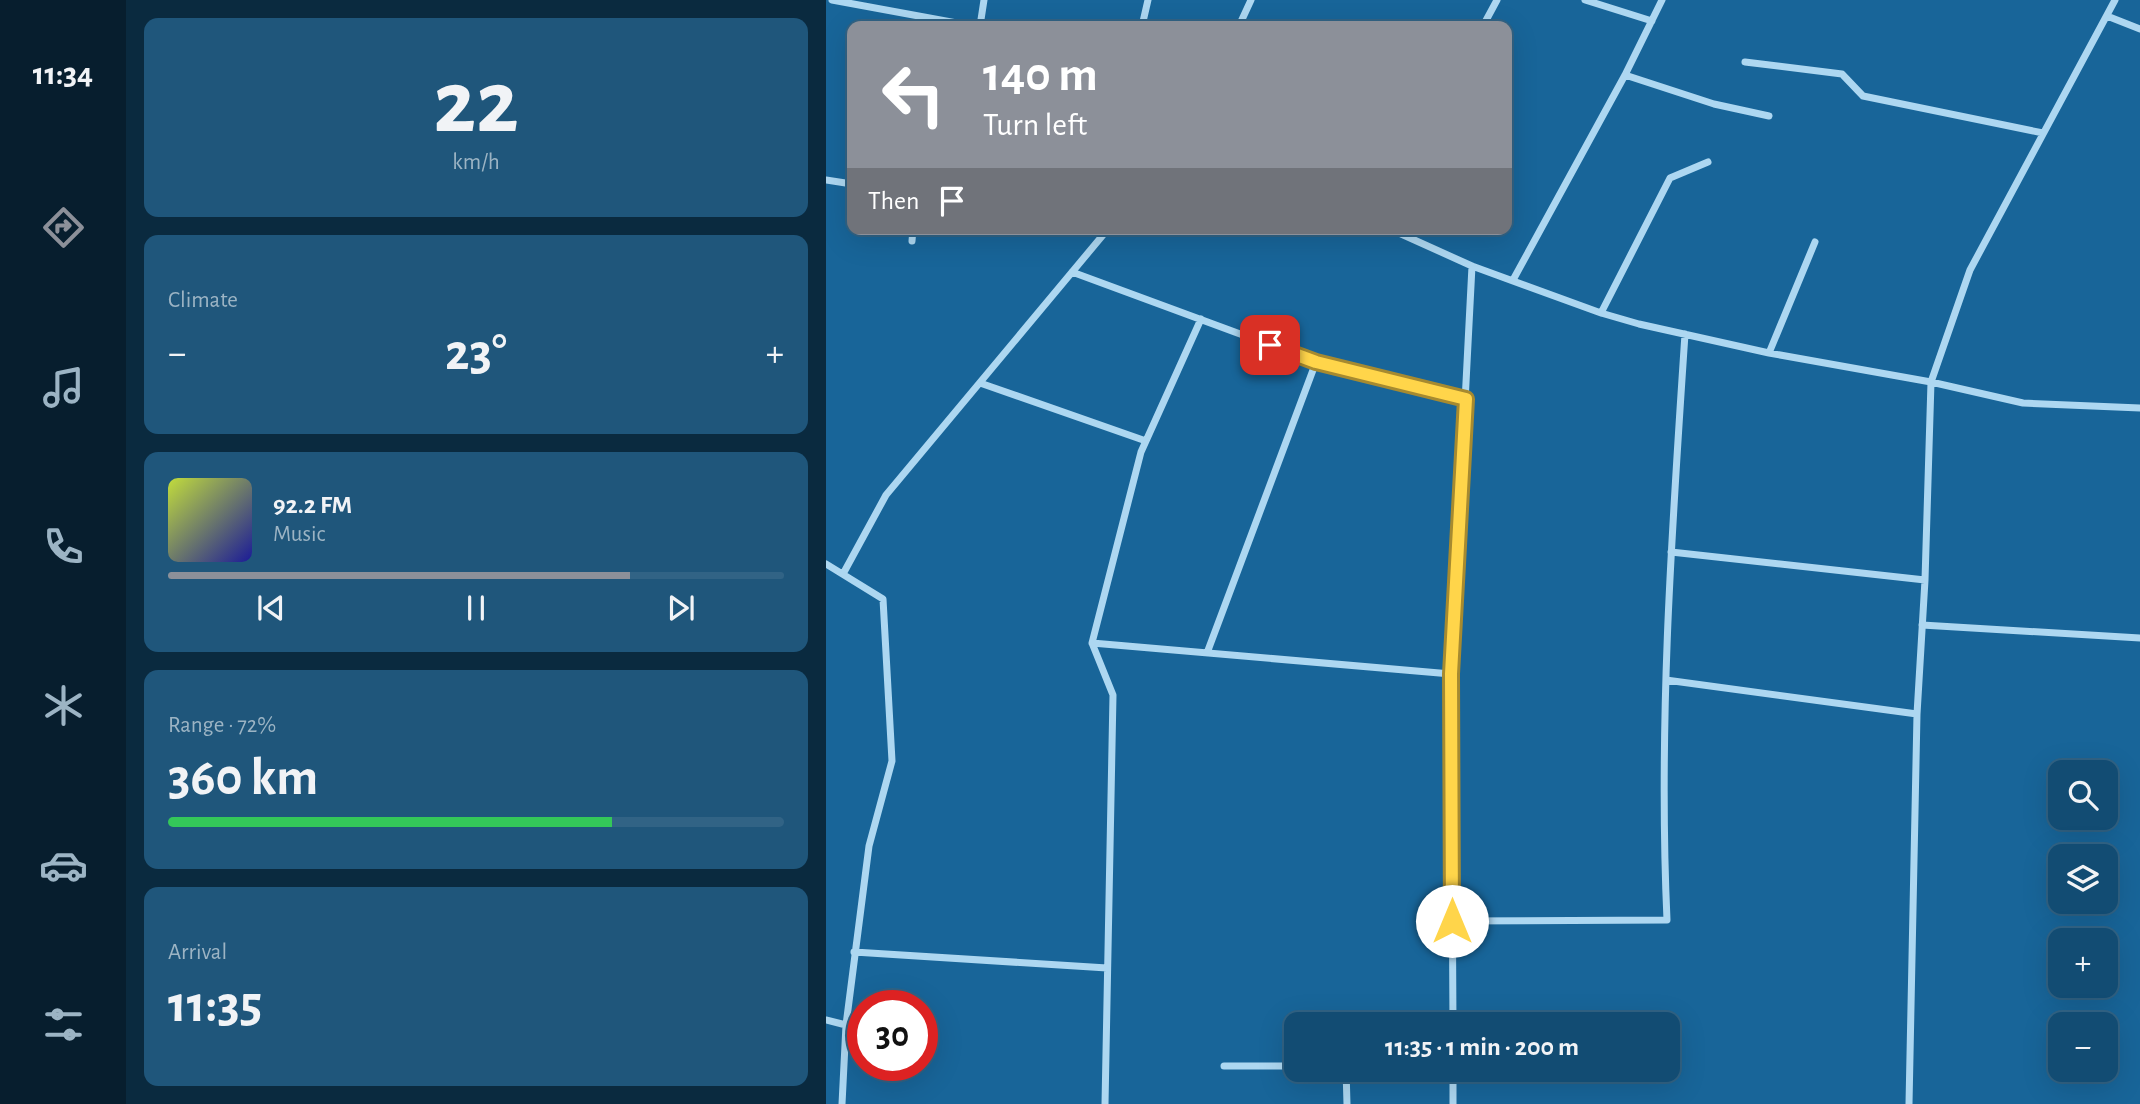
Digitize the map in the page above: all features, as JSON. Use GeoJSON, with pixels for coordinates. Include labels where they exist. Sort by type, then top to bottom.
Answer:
{"type":"FeatureCollection","features":[{"type":"Feature","properties":{"kind":"street"},"geometry":{"type":"LineString","coordinates":[[832,0],[946,21]]}},
{"type":"Feature","properties":{"kind":"street"},"geometry":{"type":"LineString","coordinates":[[981,21],[984,0]]}},
{"type":"Feature","properties":{"kind":"street"},"geometry":{"type":"LineString","coordinates":[[1143,21],[1148,0]]}},
{"type":"Feature","properties":{"kind":"street"},"geometry":{"type":"LineString","coordinates":[[1241,21],[1251,0]]}},
{"type":"Feature","properties":{"kind":"street"},"geometry":{"type":"LineString","coordinates":[[1486,21],[1497,0]]}},
{"type":"Feature","properties":{"kind":"street"},"geometry":{"type":"LineString","coordinates":[[1585,0],[1652,21]]}},
{"type":"Feature","properties":{"kind":"street"},"geometry":{"type":"LineString","coordinates":[[1513,280],[1625,75],[1662,0]]}},
{"type":"Feature","properties":{"kind":"street"},"geometry":{"type":"LineString","coordinates":[[1909,1104],[1917,714],[1925,580],[1931,382],[1970,270],[2108,16],[2113,0]]}},
{"type":"Feature","properties":{"kind":"street"},"geometry":{"type":"LineString","coordinates":[[2108,16],[2140,29]]}},
{"type":"Feature","properties":{"kind":"street"},"geometry":{"type":"LineString","coordinates":[[1745,62],[1842,74],[1863,96],[2043,133]]}},
{"type":"Feature","properties":{"kind":"street"},"geometry":{"type":"LineString","coordinates":[[1625,75],[1714,104],[1769,116]]}},
{"type":"Feature","properties":{"kind":"street"},"geometry":{"type":"LineString","coordinates":[[1601,313],[1670,178],[1708,162]]}},
{"type":"Feature","properties":{"kind":"street"},"geometry":{"type":"LineString","coordinates":[[826,180],[847,183]]}},
{"type":"Feature","properties":{"kind":"street"},"geometry":{"type":"LineString","coordinates":[[912,235],[912,241]]}},
{"type":"Feature","properties":{"kind":"street"},"geometry":{"type":"LineString","coordinates":[[843,574],[886,495],[1103,235]]}},
{"type":"Feature","properties":{"kind":"street"},"geometry":{"type":"LineString","coordinates":[[1404,235],[1472,265],[1601,313],[1685,334],[1769,353],[1931,382],[2023,403],[2140,408]]}},
{"type":"Feature","properties":{"kind":"street"},"geometry":{"type":"LineString","coordinates":[[1769,353],[1815,242]]}},
{"type":"Feature","properties":{"kind":"street"},"geometry":{"type":"LineString","coordinates":[[1453,1012],[1451,674],[1472,265]]}},
{"type":"Feature","properties":{"kind":"street"},"geometry":{"type":"LineString","coordinates":[[1072,272],[1316,362],[1466,399]]}},
{"type":"Feature","properties":{"kind":"street"},"geometry":{"type":"LineString","coordinates":[[1104,1104],[1113,695],[1092,643],[1146,441],[1201,319]]}},
{"type":"Feature","properties":{"kind":"street"},"geometry":{"type":"LineString","coordinates":[[1452,921],[1667,920],[1666,680],[1685,334]]}},
{"type":"Feature","properties":{"kind":"street"},"geometry":{"type":"LineString","coordinates":[[1207,653],[1316,362]]}},
{"type":"Feature","properties":{"kind":"street"},"geometry":{"type":"LineString","coordinates":[[980,383],[1146,441]]}},
{"type":"Feature","properties":{"kind":"street"},"geometry":{"type":"LineString","coordinates":[[1671,552],[1925,580]]}},
{"type":"Feature","properties":{"kind":"street"},"geometry":{"type":"LineString","coordinates":[[826,564],[883,599],[892,761],[869,846],[846,1025],[842,1104]]}},
{"type":"Feature","properties":{"kind":"street"},"geometry":{"type":"LineString","coordinates":[[1922,625],[2140,638]]}},
{"type":"Feature","properties":{"kind":"street"},"geometry":{"type":"LineString","coordinates":[[1092,643],[1451,674]]}},
{"type":"Feature","properties":{"kind":"street"},"geometry":{"type":"LineString","coordinates":[[1666,680],[1917,714]]}},
{"type":"Feature","properties":{"kind":"street"},"geometry":{"type":"LineString","coordinates":[[854,952],[1107,968]]}},
{"type":"Feature","properties":{"kind":"street"},"geometry":{"type":"LineString","coordinates":[[826,1020],[846,1025]]}},
{"type":"Feature","properties":{"kind":"street"},"geometry":{"type":"LineString","coordinates":[[1224,1066],[1284,1066]]}},
{"type":"Feature","properties":{"kind":"street"},"geometry":{"type":"LineString","coordinates":[[1346,1082],[1347,1104]]}},
{"type":"Feature","properties":{"kind":"street"},"geometry":{"type":"LineString","coordinates":[[1453,1082],[1453,1104]]}},
{"type":"Feature","properties":{"kind":"route"},"geometry":{"type":"LineString","coordinates":[[1270,345],[1316,362],[1466,399],[1451,674],[1452,921]]}}]}
